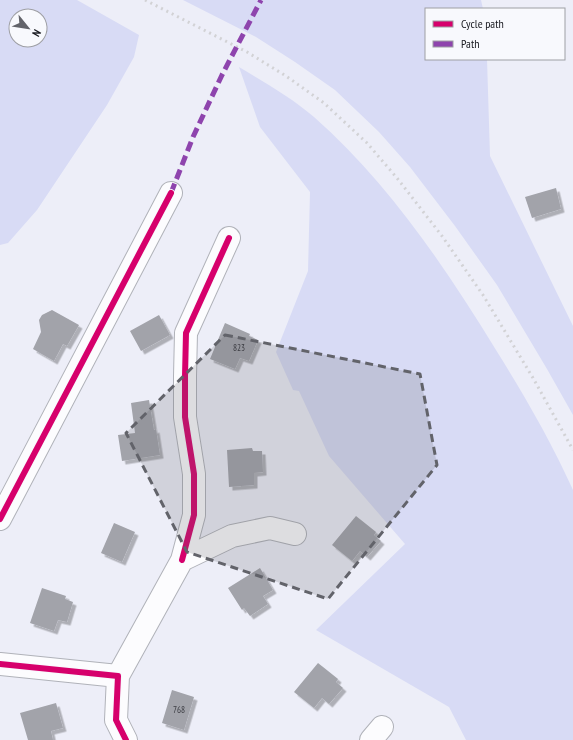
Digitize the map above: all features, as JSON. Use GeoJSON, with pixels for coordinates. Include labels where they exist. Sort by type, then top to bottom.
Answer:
{"type":"FeatureCollection","features":[{"type":"Feature","properties":{"kind":"street"},"geometry":{"type":"LineString","coordinates":[[0,519],[171,193]]}},
{"type":"Feature","properties":{"kind":"street"},"geometry":{"type":"LineString","coordinates":[[126,740],[116,720],[118,676],[182,560],[194,515],[194,474],[185,417],[186,332],[229,238]]}},
{"type":"Feature","properties":{"kind":"street"},"geometry":{"type":"LineString","coordinates":[[182,560],[232,536],[270,528],[295,534]]}},
{"type":"Feature","properties":{"kind":"street"},"geometry":{"type":"LineString","coordinates":[[0,664],[118,676]]}},
{"type":"Feature","properties":{"kind":"highlighted area"},"geometry":{"type":"Polygon","coordinates":[[[225,335],[420,374],[437,465],[328,599],[187,552],[126,433],[225,335]]]}},
{"type":"Feature","properties":{"kind":"shaded area"},"geometry":{"type":"Polygon","coordinates":[[[0,0],[77,0],[139,35],[134,57],[107,105],[37,210],[8,243],[0,245],[0,0]]]}},
{"type":"Feature","properties":{"kind":"shaded area"},"geometry":{"type":"Polygon","coordinates":[[[183,0],[481,0],[483,8],[425,8],[425,60],[487,60],[490,156],[573,326],[573,415],[497,285],[455,226],[410,167],[379,132],[335,90],[256,37],[183,0]]]}},
{"type":"Feature","properties":{"kind":"shaded area"},"geometry":{"type":"Polygon","coordinates":[[[239,67],[268,84],[314,117],[341,142],[391,197],[436,257],[477,319],[527,401],[556,454],[573,490],[573,740],[466,740],[449,707],[316,630],[405,544],[329,456],[299,391],[293,390],[276,352],[308,271],[310,192],[260,127],[239,67]]]}},
{"type":"Feature","properties":{"kind":"building"},"geometry":{"type":"Polygon","coordinates":[[[556,188],[561,209],[532,218],[525,197],[556,188]]]}},
{"type":"Feature","properties":{"kind":"building"},"geometry":{"type":"Polygon","coordinates":[[[52,310],[79,325],[67,346],[63,344],[54,361],[33,349],[41,332],[39,320],[42,315],[52,310]]]}},
{"type":"Feature","properties":{"kind":"building"},"geometry":{"type":"Polygon","coordinates":[[[159,315],[170,335],[141,351],[130,331],[159,315]]]}},
{"type":"Feature","properties":{"kind":"building"},"geometry":{"type":"Polygon","coordinates":[[[225,323],[250,334],[249,336],[258,340],[249,361],[240,358],[235,369],[210,359],[225,323]]]}},
{"type":"Feature","properties":{"kind":"building"},"geometry":{"type":"Polygon","coordinates":[[[149,400],[160,455],[122,461],[118,435],[135,433],[131,403],[149,400]]]}},
{"type":"Feature","properties":{"kind":"building"},"geometry":{"type":"Polygon","coordinates":[[[252,448],[253,451],[262,451],[263,472],[254,473],[254,485],[229,487],[227,450],[252,448]]]}},
{"type":"Feature","properties":{"kind":"building"},"geometry":{"type":"Polygon","coordinates":[[[356,516],[376,532],[374,535],[381,541],[367,557],[360,551],[352,561],[332,545],[356,516]]]}},
{"type":"Feature","properties":{"kind":"building"},"geometry":{"type":"Polygon","coordinates":[[[114,523],[135,532],[122,562],[101,553],[114,523]]]}},
{"type":"Feature","properties":{"kind":"building"},"geometry":{"type":"Polygon","coordinates":[[[260,568],[273,590],[263,596],[268,604],[250,616],[244,608],[242,610],[228,588],[260,568]]]}},
{"type":"Feature","properties":{"kind":"building"},"geometry":{"type":"Polygon","coordinates":[[[42,588],[66,596],[65,599],[73,602],[67,622],[58,620],[54,631],[30,623],[42,588]]]}},
{"type":"Feature","properties":{"kind":"building"},"geometry":{"type":"Polygon","coordinates":[[[318,663],[338,679],[336,682],[343,688],[329,704],[322,698],[314,708],[294,692],[318,663]]]}},
{"type":"Feature","properties":{"kind":"building"},"geometry":{"type":"Polygon","coordinates":[[[172,690],[194,697],[184,730],[162,723],[172,690]]]}},
{"type":"Feature","properties":{"kind":"building"},"geometry":{"type":"Polygon","coordinates":[[[56,703],[63,728],[51,731],[53,740],[28,740],[20,713],[56,703]]]}},
{"type":"Feature","properties":{"kind":"railway"},"geometry":{"type":"LineString","coordinates":[[145,0],[247,52],[286,76],[324,103],[367,143],[397,178],[442,236],[483,295],[533,378],[573,450]]}},
{"type":"Feature","properties":{"kind":"marked path"},"geometry":{"type":"LineString","coordinates":[[171,193],[193,137],[222,75],[261,0]]}},
{"type":"Feature","properties":{"kind":"cycle path"},"geometry":{"type":"LineString","coordinates":[[0,519],[171,193]]}},
{"type":"Feature","properties":{"kind":"cycle path"},"geometry":{"type":"LineString","coordinates":[[182,560],[194,515],[194,474],[185,417],[186,333],[229,238]]}},
{"type":"Feature","properties":{"kind":"cycle path"},"geometry":{"type":"LineString","coordinates":[[0,664],[118,676],[116,720],[126,740]]}}]}
